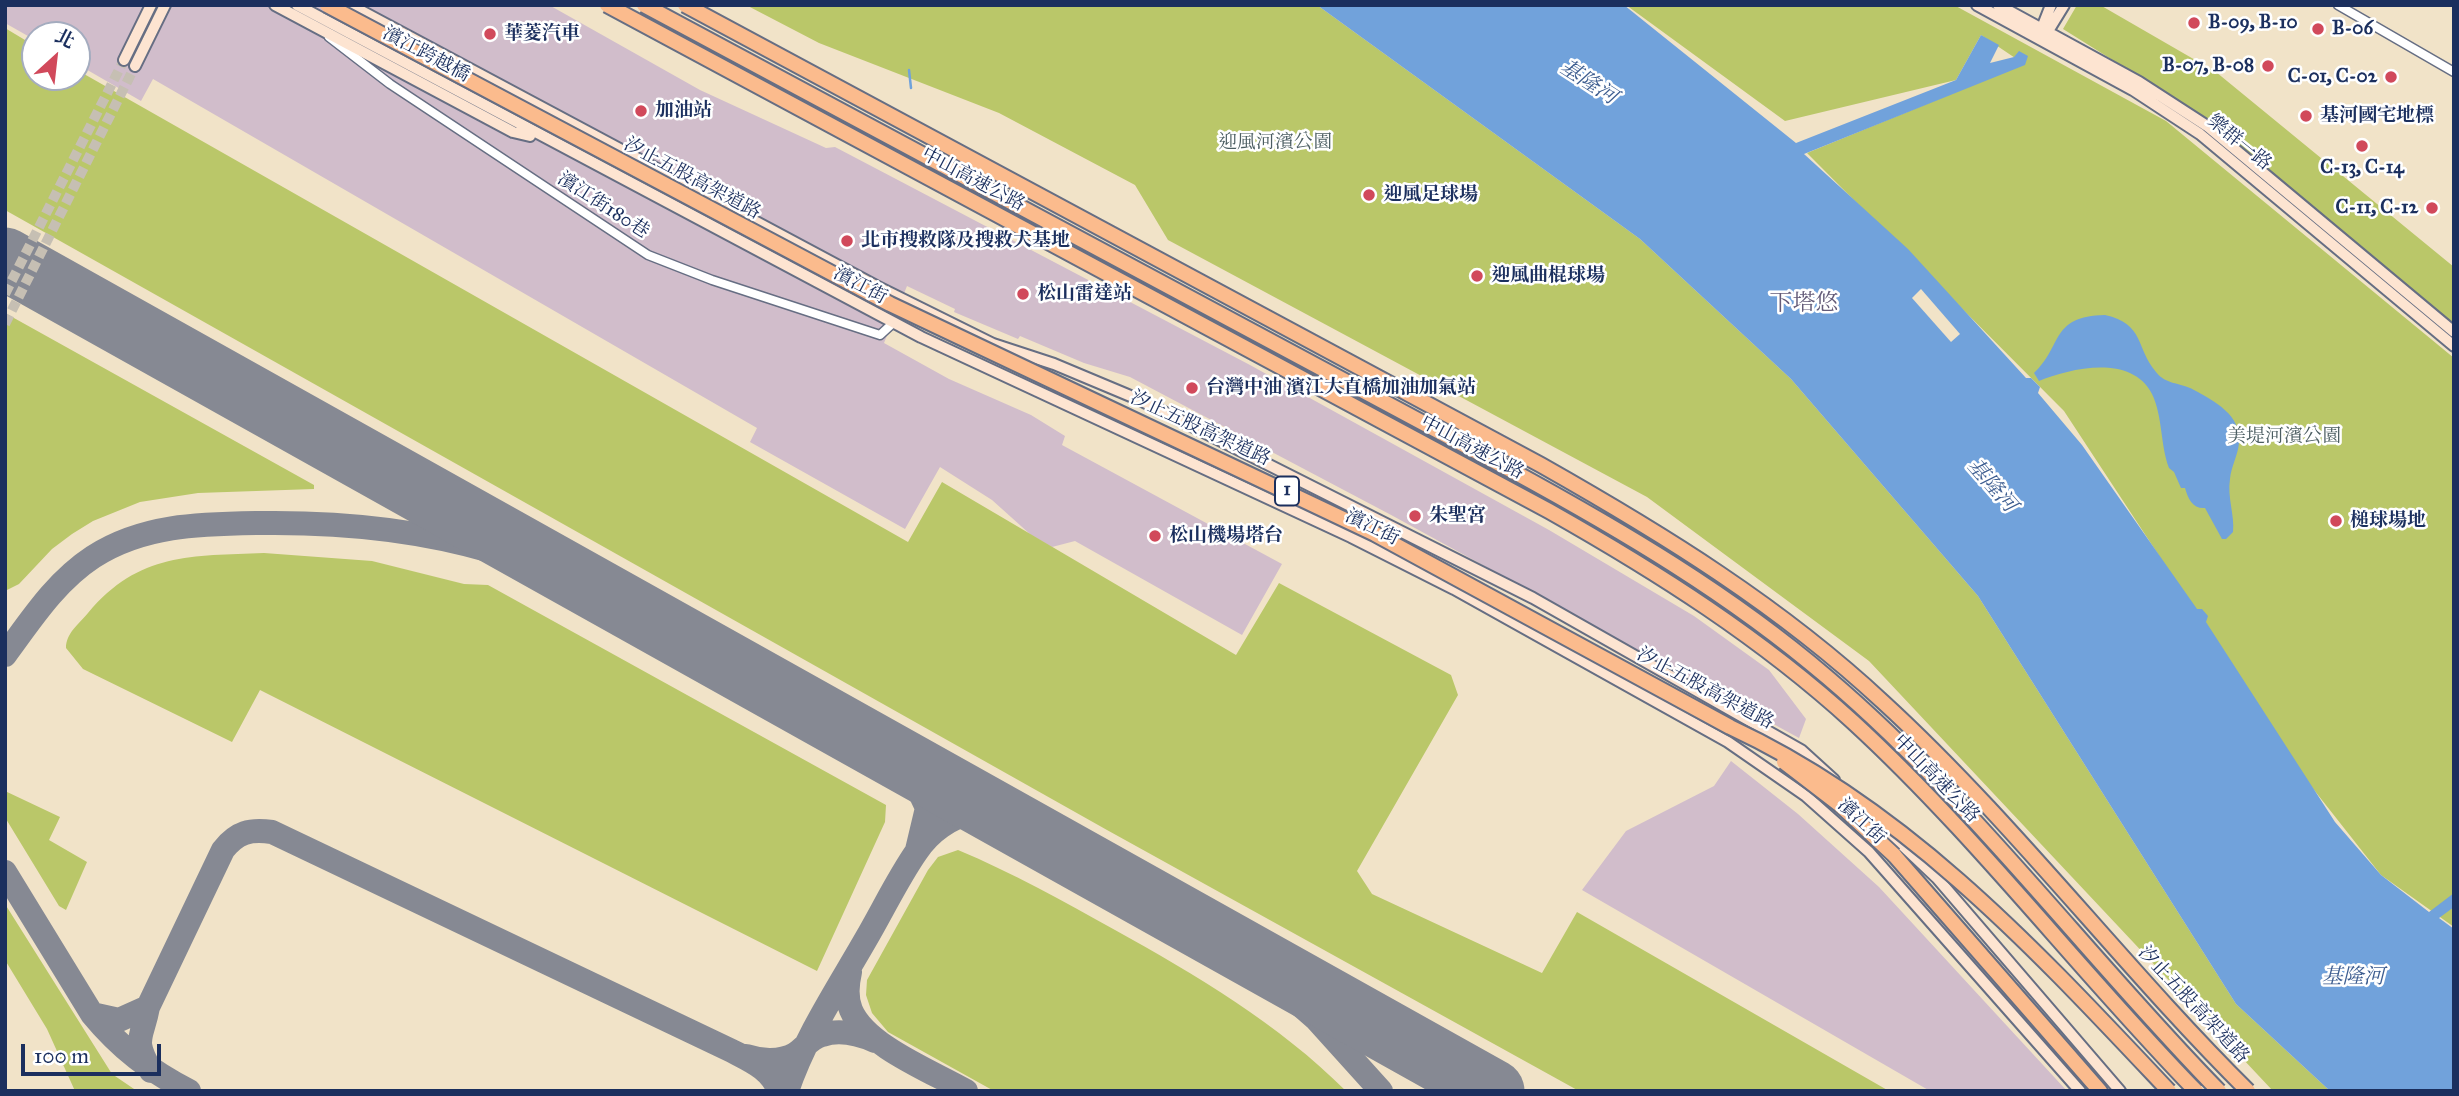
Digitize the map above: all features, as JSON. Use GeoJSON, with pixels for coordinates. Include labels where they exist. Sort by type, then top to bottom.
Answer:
{"type":"FeatureCollection","features":[{"type":"Feature","properties":{"kind":"highway","name":"汐止五股高架道路"},"geometry":{"type":"LineString","coordinates":[[327,5],[890,304],[1375,534],[1730,727],[1777,749],[1839,787],[1956,875],[2011,925],[2169,1091]]}},
{"type":"Feature","properties":{"kind":"highway","name":"中山高速公路"},"geometry":{"type":"LineString","coordinates":[[607,5],[1549,511],[1705,606],[1782,663],[1852,722],[1911,779],[2196,1091]]}},
{"type":"Feature","properties":{"kind":"highway","name":"中山高速公路"},"geometry":{"type":"LineString","coordinates":[[643,5],[1532,482],[1695,578],[1817,669],[1898,742],[1996,844],[2169,1040],[2219,1091]]}},
{"type":"Feature","properties":{"kind":"highway","name":"汐止五股高架道路"},"geometry":{"type":"LineString","coordinates":[[685,5],[1541,464],[1657,530],[1743,587],[1818,645],[1884,702],[1951,768],[2196,1039],[2248,1091]]}},
{"type":"Feature","properties":{"kind":"highway"},"geometry":{"type":"LineString","coordinates":[[1730,727],[1785,763],[1840,805],[1894,855],[2097,1088]]}},
{"type":"Feature","properties":{"kind":"main road"},"geometry":{"type":"LineString","coordinates":[[124,60],[152,5]]}},
{"type":"Feature","properties":{"kind":"main road"},"geometry":{"type":"LineString","coordinates":[[135,66],[165,5]]}},
{"type":"Feature","properties":{"kind":"main road","name":"濱江街"},"geometry":{"type":"LineString","coordinates":[[275,5],[513,132],[547,139]]}},
{"type":"Feature","properties":{"kind":"main road","name":"濱江跨越橋"},"geometry":{"type":"LineString","coordinates":[[297,5],[502,116]]}},
{"type":"Feature","properties":{"kind":"main road","name":"濱江街"},"geometry":{"type":"LineString","coordinates":[[350,5],[876,286],[993,344],[1088,377],[1140,400],[1533,598],[1801,750],[1937,878],[2120,1091]]}},
{"type":"Feature","properties":{"kind":"main road","name":"濱江街"},"geometry":{"type":"LineString","coordinates":[[363,5],[587,126],[616,146]]}},
{"type":"Feature","properties":{"kind":"main road","name":"樂群一路"},"geometry":{"type":"LineString","coordinates":[[1977,5],[2043,34],[2139,82],[2207,126],[2454,332]]}},
{"type":"Feature","properties":{"kind":"main road","name":"樂群一路"},"geometry":{"type":"LineString","coordinates":[[1998,5],[2200,134],[2454,346]]}},
{"type":"Feature","properties":{"kind":"main road"},"geometry":{"type":"LineString","coordinates":[[2043,34],[2051,5]]}},
{"type":"Feature","properties":{"kind":"main road"},"geometry":{"type":"LineString","coordinates":[[2043,34],[2064,5]]}},
{"type":"Feature","properties":{"kind":"main road","name":"濱江街"},"geometry":{"type":"LineString","coordinates":[[502,116],[893,323],[1072,410],[1351,537],[1619,679],[1776,773],[1829,814],[1869,852],[2080,1091]]}},
{"type":"Feature","properties":{"kind":"main road"},"geometry":{"type":"LineString","coordinates":[[1072,410],[1088,377]]}},
{"type":"Feature","properties":{"kind":"main road"},"geometry":{"type":"LineString","coordinates":[[1869,852],[1888,832]]}},
{"type":"Feature","properties":{"kind":"street"},"geometry":{"type":"LineString","coordinates":[[2338,5],[2454,72]]}},
{"type":"Feature","properties":{"kind":"street","name":"濱江街180巷"},"geometry":{"type":"LineString","coordinates":[[325,33],[390,84],[648,255],[712,280],[880,335],[893,323]]}},
{"type":"Feature","properties":{"kind":"shaded area"},"geometry":{"type":"Polygon","coordinates":[[[5,5],[549,5],[700,90],[826,148],[835,147],[896,179],[1250,365],[1549,530],[1694,616],[1769,670],[1806,719],[1799,738],[1393,516],[1130,377],[1084,363],[1020,336],[1018,339],[954,312],[955,309],[907,286],[884,343],[949,379],[1031,415],[1065,436],[1062,445],[1282,564],[1242,635],[1075,541],[1052,547],[1031,535],[992,500],[940,467],[905,529],[750,442],[757,428],[153,79],[141,101],[91,72],[91,21],[21,21],[21,32],[5,23],[5,5]]]}},
{"type":"Feature","properties":{"kind":"shaded area"},"geometry":{"type":"Polygon","coordinates":[[[1731,761],[1798,814],[1879,887],[2067,1091],[1930,1091],[1582,890],[1626,831],[1714,786],[1731,761]]]}},
{"type":"Feature","properties":{"kind":"green space","name":"迎風河濱公園"},"geometry":{"type":"Polygon","coordinates":[[[746,5],[1317,5],[1640,239],[1791,379],[1978,596],[2236,1004],[2330,1091],[2273,1091],[1869,661],[1647,497],[1168,240],[1135,185],[999,113],[819,43],[746,5]]]}},
{"type":"Feature","properties":{"kind":"green space","name":"美堤河濱公園"},"geometry":{"type":"Polygon","coordinates":[[[1626,5],[1954,5],[2166,121],[2454,358],[2454,927],[2381,875],[2307,781],[2064,411],[1807,153],[2024,64],[1981,35],[1956,80],[1785,121],[1626,5]]]}},
{"type":"Feature","properties":{"kind":"green space"},"geometry":{"type":"Polygon","coordinates":[[[2077,5],[2100,5],[2216,72],[2454,267],[2454,325],[2199,114],[2063,29],[2077,5]]]}},
{"type":"Feature","properties":{"kind":"green space"},"geometry":{"type":"Polygon","coordinates":[[[5,28],[21,38],[21,91],[91,91],[91,78],[908,542],[942,482],[1236,655],[1279,583],[1451,675],[1458,695],[1357,871],[1372,894],[1542,973],[1577,912],[1889,1091],[1579,1091],[1107,830],[5,210],[5,28]]]}},
{"type":"Feature","properties":{"kind":"green space"},"geometry":{"type":"Polygon","coordinates":[[[5,313],[314,485],[314,489],[198,493],[140,502],[93,521],[72,534],[52,549],[19,584],[5,591],[5,313]]]}},
{"type":"Feature","properties":{"kind":"green space"},"geometry":{"type":"Polygon","coordinates":[[[264,553],[372,561],[464,584],[488,585],[886,805],[885,822],[817,971],[260,690],[232,742],[83,669],[66,648],[74,629],[107,593],[127,578],[147,568],[190,557],[264,553]]]}},
{"type":"Feature","properties":{"kind":"green space"},"geometry":{"type":"Polygon","coordinates":[[[5,791],[60,817],[49,840],[87,862],[66,910],[59,906],[6,819],[5,791]]]}},
{"type":"Feature","properties":{"kind":"green space"},"geometry":{"type":"Polygon","coordinates":[[[958,850],[1057,898],[1206,983],[1265,1022],[1346,1091],[994,1091],[888,1032],[872,1013],[866,995],[867,980],[928,870],[938,857],[958,850]]]}},
{"type":"Feature","properties":{"kind":"green space"},"geometry":{"type":"Polygon","coordinates":[[[5,904],[112,1074],[137,1091],[75,1091],[47,1029],[5,960],[5,904]]]}},
{"type":"Feature","properties":{"kind":"water","name":"基隆河"},"geometry":{"type":"Polygon","coordinates":[[[1317,5],[1624,5],[1796,143],[1956,80],[1981,35],[1999,45],[1990,63],[2014,57],[2019,51],[2028,56],[2025,65],[1804,154],[1908,249],[2026,378],[2031,378],[2040,387],[2038,393],[2082,445],[2197,609],[2202,609],[2208,616],[2206,622],[2335,822],[2381,875],[2429,912],[2454,893],[2454,907],[2439,918],[2454,929],[2454,1091],[2330,1091],[2236,1004],[1978,596],[1791,379],[1640,239],[1317,5]]]}},
{"type":"Feature","properties":{"kind":"water"},"geometry":{"type":"Polygon","coordinates":[[[2105,315],[2118,319],[2133,330],[2149,363],[2160,376],[2189,387],[2210,399],[2225,410],[2236,424],[2239,443],[2229,486],[2233,532],[2226,539],[2222,539],[2205,508],[2197,507],[2192,502],[2169,468],[2156,403],[2142,381],[2130,373],[2115,369],[2082,369],[2039,381],[2034,373],[2066,327],[2087,317],[2105,315]]]}},
{"type":"Feature","properties":{"kind":"pier"},"geometry":{"type":"Polygon","coordinates":[[[1921,289],[1960,334],[1951,342],[1912,298],[1921,289]]]}},
{"type":"Feature","properties":{"kind":"waterway"},"geometry":{"type":"LineString","coordinates":[[909,70],[911,88]]}},
{"type":"Feature","properties":{"kind":"taxiway"},"geometry":{"type":"LineString","coordinates":[[5,655],[44,602],[79,567],[112,546],[153,532],[195,525],[290,523],[377,528],[463,543],[522,561],[611,600],[911,774],[927,808],[917,850]]}},
{"type":"Feature","properties":{"kind":"taxiway"},"geometry":{"type":"LineString","coordinates":[[787,1091],[794,1071],[833,994],[910,861],[922,844],[941,826],[973,813],[1195,924],[1277,985],[1316,1019],[1381,1091]]}},
{"type":"Feature","properties":{"kind":"taxiway"},"geometry":{"type":"LineString","coordinates":[[151,1071],[140,1045],[148,1007],[223,850],[233,839],[244,833],[264,831],[272,832],[732,1051],[766,1071],[779,1091]]}},
{"type":"Feature","properties":{"kind":"taxiway"},"geometry":{"type":"LineString","coordinates":[[5,872],[92,1014],[113,1038],[136,1058],[189,1091]]}},
{"type":"Feature","properties":{"kind":"taxiway"},"geometry":{"type":"LineString","coordinates":[[850,972],[849,1005],[859,1023],[902,1057],[966,1091]]}},
{"type":"Feature","properties":{"kind":"taxiway"},"geometry":{"type":"LineString","coordinates":[[92,1014],[119,1020],[148,1007]]}},
{"type":"Feature","properties":{"kind":"taxiway"},"geometry":{"type":"LineString","coordinates":[[746,1056],[764,1060],[783,1058],[795,1054],[818,1036],[836,1032],[856,1034],[875,1041]]}},
{"type":"Feature","properties":{"kind":"runway"},"geometry":{"type":"LineString","coordinates":[[5,259],[1493,1091]]}},
{"type":"Feature","properties":{"kind":"tunnel"},"geometry":{"type":"LineString","coordinates":[[5,294],[124,60]]}},
{"type":"Feature","properties":{"kind":"tunnel"},"geometry":{"type":"LineString","coordinates":[[5,324],[135,66]]}},
{"type":"Feature","properties":{"kind":"tunnel"},"geometry":{"type":"LineString","coordinates":[[490,94],[540,132]]}},
{"type":"Feature","properties":{"kind":"place","name":"B-09, B-10"},"geometry":{"type":"Point","coordinates":[2194,23]}},
{"type":"Feature","properties":{"kind":"place","name":"B-06"},"geometry":{"type":"Point","coordinates":[2318,29]}},
{"type":"Feature","properties":{"kind":"place","name":"華菱汽車"},"geometry":{"type":"Point","coordinates":[490,34]}},
{"type":"Feature","properties":{"kind":"place","name":"B-07, B-08"},"geometry":{"type":"Point","coordinates":[2268,66]}},
{"type":"Feature","properties":{"kind":"place","name":"C-01, C-02"},"geometry":{"type":"Point","coordinates":[2391,77]}},
{"type":"Feature","properties":{"kind":"place","name":"加油站"},"geometry":{"type":"Point","coordinates":[641,111]}},
{"type":"Feature","properties":{"kind":"place","name":"基河國宅地標"},"geometry":{"type":"Point","coordinates":[2306,116]}},
{"type":"Feature","properties":{"kind":"place","name":"C-13, C-14"},"geometry":{"type":"Point","coordinates":[2362,146]}},
{"type":"Feature","properties":{"kind":"place","name":"迎風足球場"},"geometry":{"type":"Point","coordinates":[1369,195]}},
{"type":"Feature","properties":{"kind":"place","name":"C-11, C-12"},"geometry":{"type":"Point","coordinates":[2432,208]}},
{"type":"Feature","properties":{"kind":"place","name":"北市搜救隊及搜救犬基地"},"geometry":{"type":"Point","coordinates":[847,241]}},
{"type":"Feature","properties":{"kind":"place","name":"迎風曲棍球場"},"geometry":{"type":"Point","coordinates":[1477,276]}},
{"type":"Feature","properties":{"kind":"place","name":"松山雷達站"},"geometry":{"type":"Point","coordinates":[1023,294]}},
{"type":"Feature","properties":{"kind":"place","name":"台灣中油 濱江大直橋加油加氣站"},"geometry":{"type":"Point","coordinates":[1192,388]}},
{"type":"Feature","properties":{"kind":"place","name":"朱聖宮"},"geometry":{"type":"Point","coordinates":[1415,516]}},
{"type":"Feature","properties":{"kind":"place","name":"槌球場地"},"geometry":{"type":"Point","coordinates":[2336,521]}},
{"type":"Feature","properties":{"kind":"place","name":"松山機場塔台"},"geometry":{"type":"Point","coordinates":[1155,536]}},
{"type":"Feature","properties":{"kind":"district","name":"下塔悠"},"geometry":{"type":"Point","coordinates":[1804,304]}}]}
